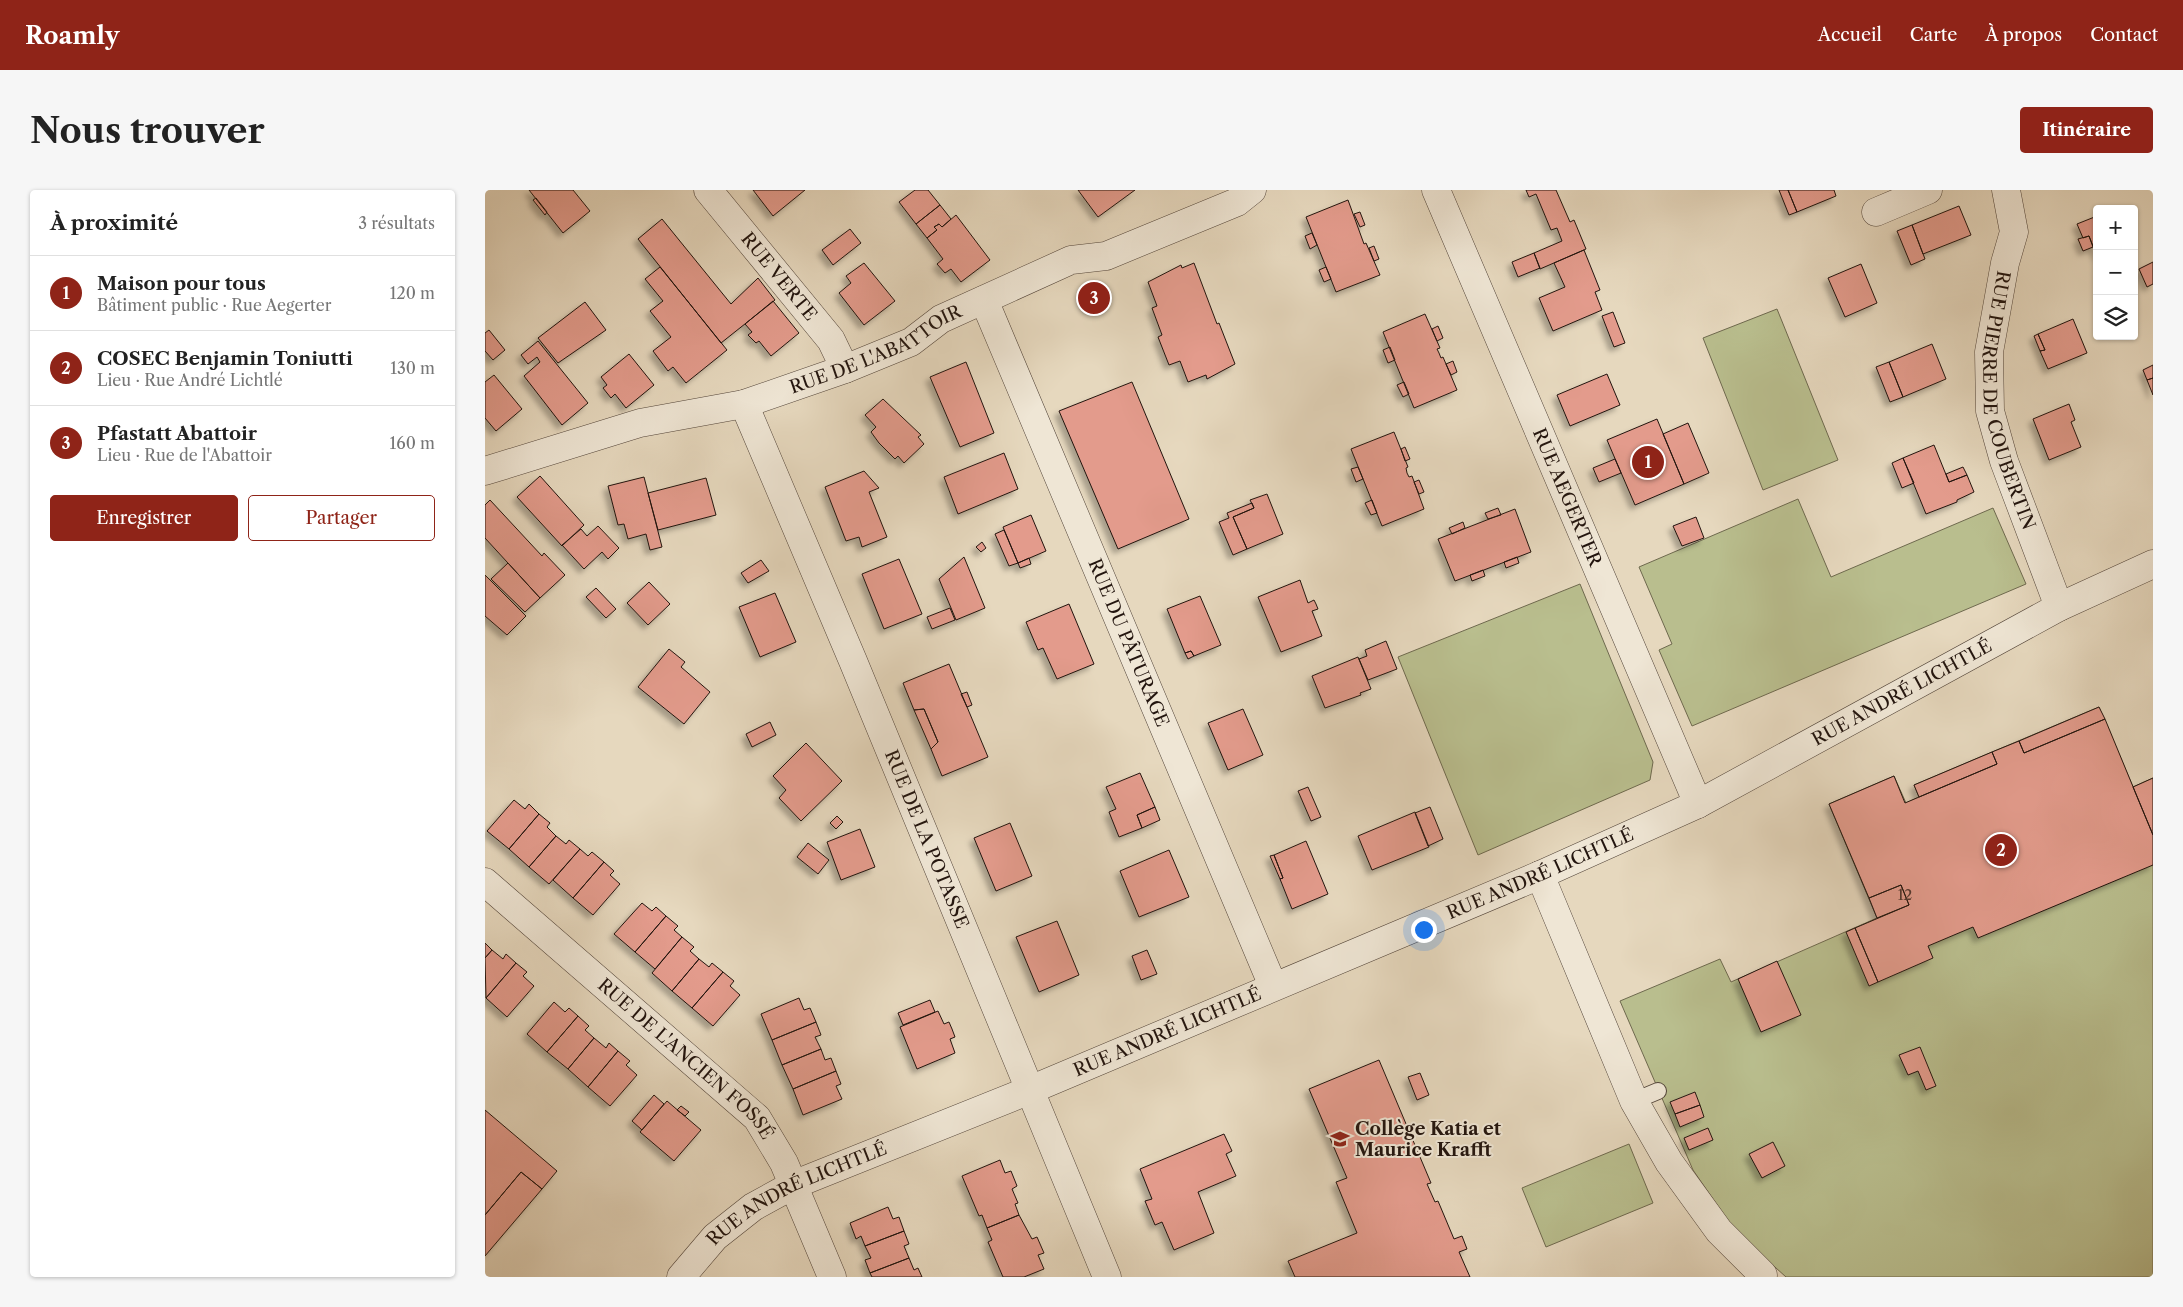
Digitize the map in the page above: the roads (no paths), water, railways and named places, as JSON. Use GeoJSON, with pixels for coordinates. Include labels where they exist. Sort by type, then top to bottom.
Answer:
{"type":"FeatureCollection","features":[{"type":"Feature","properties":{"kind":"street","name":"RUE VERTE"},"geometry":{"type":"LineString","coordinates":[[708,190],[831,340],[845,369]]}},
{"type":"Feature","properties":{"kind":"street","name":"RUE DE L'ABATTOIR"},"geometry":{"type":"LineString","coordinates":[[485,471],[640,423],[744,404],[845,369],[911,342],[941,319],[1071,260],[1106,256],[1237,202],[1252,190]]}},
{"type":"Feature","properties":{"kind":"street","name":"RUE AEGERTER"},"geometry":{"type":"LineString","coordinates":[[1436,190],[1698,804]]}},
{"type":"Feature","properties":{"kind":"street"},"geometry":{"type":"LineString","coordinates":[[1876,212],[1928,190]]}},
{"type":"Feature","properties":{"kind":"street","name":"RUE PIERRE DE COUBERTIN"},"geometry":{"type":"LineString","coordinates":[[2006,190],[2014,232],[2005,263],[1989,352],[1990,411],[2004,461],[2059,607]]}},
{"type":"Feature","properties":{"kind":"street","name":"RUE DU PÂTURAGE"},"geometry":{"type":"LineString","coordinates":[[984,300],[1273,986]]}},
{"type":"Feature","properties":{"kind":"street","name":"RUE DE LA POTASSE"},"geometry":{"type":"LineString","coordinates":[[744,404],[857,670],[1107,1277]]}},
{"type":"Feature","properties":{"kind":"street","name":"RUE ANDRÉ LICHTLÉ"},"geometry":{"type":"LineString","coordinates":[[681,1277],[715,1237],[753,1207],[793,1185],[1030,1090],[1540,874],[1698,804],[2059,607],[2153,564]]}},
{"type":"Feature","properties":{"kind":"street"},"geometry":{"type":"LineString","coordinates":[[1540,874],[1646,1096],[1669,1162],[1719,1231],[1763,1276]]}},
{"type":"Feature","properties":{"kind":"street","name":"RUE DE L'ANCIEN FOSSÉ"},"geometry":{"type":"LineString","coordinates":[[485,882],[757,1118],[784,1163],[832,1277]]}},
{"type":"Feature","properties":{"kind":"place","name":"Pfastatt Abattoir"},"geometry":{"type":"Point","coordinates":[1094,298]}},
{"type":"Feature","properties":{"kind":"place","name":"Maison pour tous"},"geometry":{"type":"Point","coordinates":[1648,462]}},
{"type":"Feature","properties":{"kind":"place","name":"COSEC Benjamin Toniutti"},"geometry":{"type":"Point","coordinates":[2001,850]}},
{"type":"Feature","properties":{"kind":"place","name":"Collège Katia et Maurice Krafft"},"geometry":{"type":"Point","coordinates":[1340,1139]}}]}
